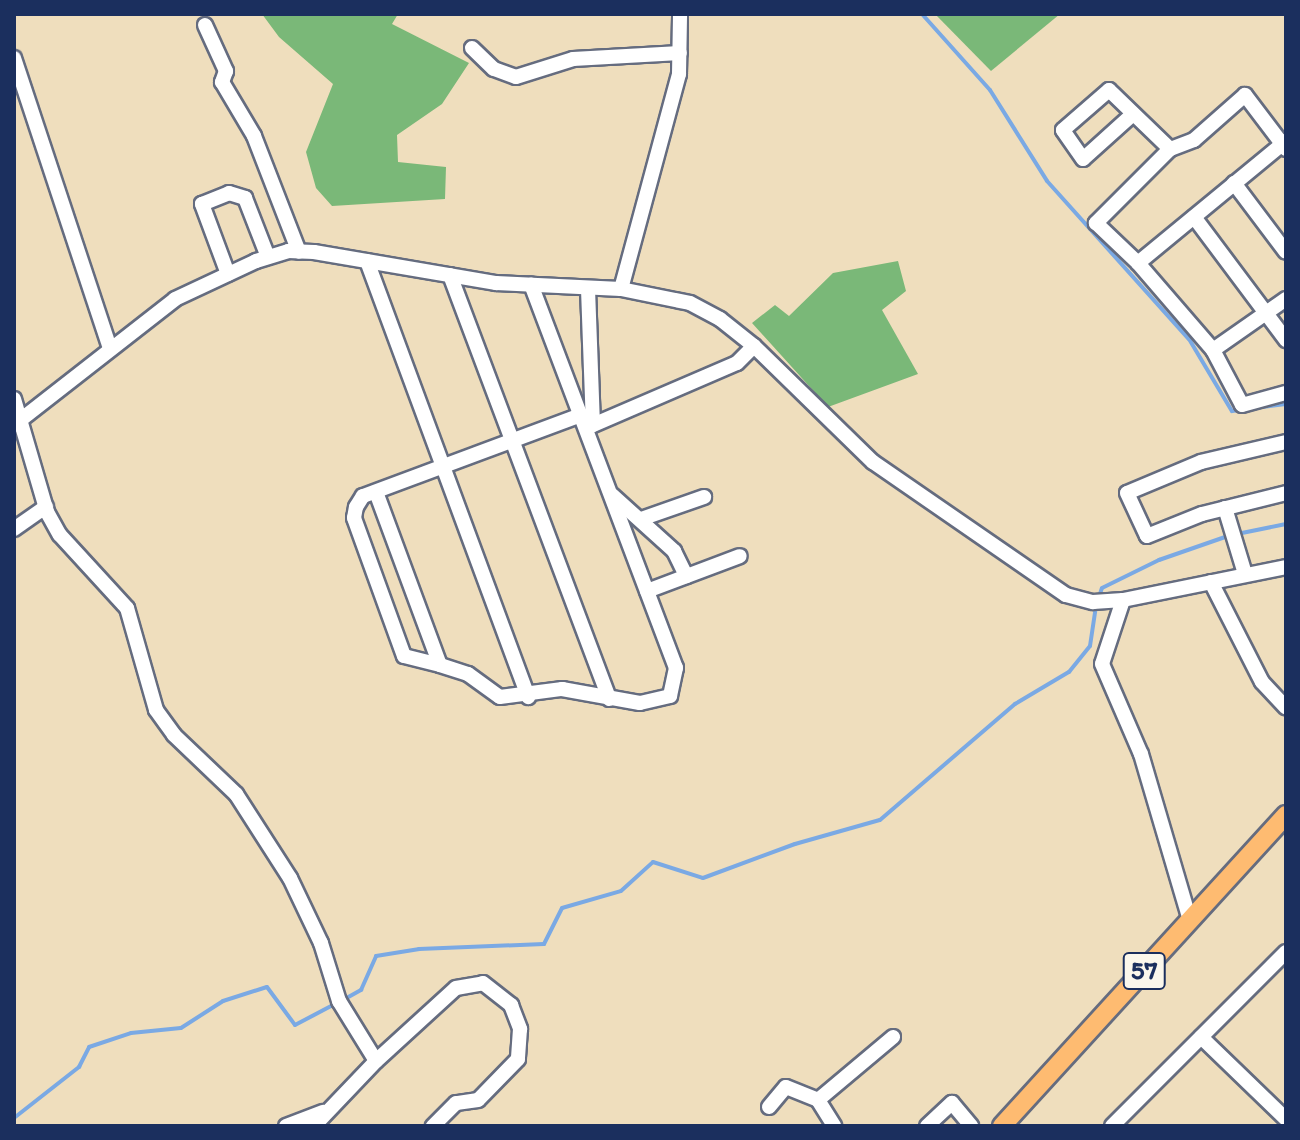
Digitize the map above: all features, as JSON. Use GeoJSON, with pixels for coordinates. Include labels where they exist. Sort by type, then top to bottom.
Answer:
{"type":"FeatureCollection","features":[{"type":"Feature","properties":{"kind":"main road","name":"57"},"geometry":{"type":"LineString","coordinates":[[1002,1126],[1286,815]]}},
{"type":"Feature","properties":{"kind":"street"},"geometry":{"type":"LineString","coordinates":[[621,289],[664,139],[680,53],[680,14]]}},
{"type":"Feature","properties":{"kind":"street"},"geometry":{"type":"LineString","coordinates":[[205,25],[226,71],[222,82],[254,136],[299,252]]}},
{"type":"Feature","properties":{"kind":"street"},"geometry":{"type":"LineString","coordinates":[[472,48],[494,69],[516,77],[573,59],[680,53]]}},
{"type":"Feature","properties":{"kind":"street"},"geometry":{"type":"LineString","coordinates":[[14,58],[20,92],[110,348]]}},
{"type":"Feature","properties":{"kind":"street"},"geometry":{"type":"LineString","coordinates":[[1133,114],[1083,159],[1063,130],[1109,90],[1170,149]]}},
{"type":"Feature","properties":{"kind":"street"},"geometry":{"type":"LineString","coordinates":[[1138,263],[1285,145],[1245,95],[1194,140],[1170,149],[1096,223],[1138,263],[1213,350],[1242,405],[1286,393]]}},
{"type":"Feature","properties":{"kind":"street"},"geometry":{"type":"LineString","coordinates":[[1234,183],[1286,252]]}},
{"type":"Feature","properties":{"kind":"street"},"geometry":{"type":"LineString","coordinates":[[228,274],[202,204],[229,193],[245,198],[268,257]]}},
{"type":"Feature","properties":{"kind":"street"},"geometry":{"type":"LineString","coordinates":[[1194,217],[1286,340]]}},
{"type":"Feature","properties":{"kind":"street"},"geometry":{"type":"LineString","coordinates":[[18,422],[148,315],[268,257],[299,252],[531,285],[621,289],[690,303],[720,319],[754,346],[873,462],[1022,568],[1066,595],[1093,602],[1123,600],[1286,567]]}},
{"type":"Feature","properties":{"kind":"street"},"geometry":{"type":"LineString","coordinates":[[367,261],[528,697]]}},
{"type":"Feature","properties":{"kind":"street"},"geometry":{"type":"LineString","coordinates":[[450,275],[609,699]]}},
{"type":"Feature","properties":{"kind":"street"},"geometry":{"type":"LineString","coordinates":[[531,285],[586,423],[676,668],[670,696],[640,703],[562,689],[528,697],[500,697],[468,674],[404,656],[354,518],[363,496],[511,440],[586,423],[737,363],[754,346]]}},
{"type":"Feature","properties":{"kind":"street"},"geometry":{"type":"LineString","coordinates":[[586,423],[588,289]]}},
{"type":"Feature","properties":{"kind":"street"},"geometry":{"type":"LineString","coordinates":[[1213,350],[1286,299]]}},
{"type":"Feature","properties":{"kind":"street"},"geometry":{"type":"LineString","coordinates":[[14,399],[18,422],[46,507],[60,535],[127,608],[156,710],[174,735],[236,794],[290,878],[321,943],[339,1001],[376,1061]]}},
{"type":"Feature","properties":{"kind":"street"},"geometry":{"type":"LineString","coordinates":[[1286,442],[1201,462],[1127,493],[1147,536],[1225,508],[1286,493]]}},
{"type":"Feature","properties":{"kind":"street"},"geometry":{"type":"LineString","coordinates":[[376,492],[440,665]]}},
{"type":"Feature","properties":{"kind":"street"},"geometry":{"type":"LineString","coordinates":[[611,494],[674,551],[686,576]]}},
{"type":"Feature","properties":{"kind":"street"},"geometry":{"type":"LineString","coordinates":[[641,519],[704,497]]}},
{"type":"Feature","properties":{"kind":"street"},"geometry":{"type":"LineString","coordinates":[[14,529],[46,507]]}},
{"type":"Feature","properties":{"kind":"street"},"geometry":{"type":"LineString","coordinates":[[1225,508],[1245,574]]}},
{"type":"Feature","properties":{"kind":"street"},"geometry":{"type":"LineString","coordinates":[[647,591],[740,556]]}},
{"type":"Feature","properties":{"kind":"street"},"geometry":{"type":"LineString","coordinates":[[1211,582],[1262,682],[1286,708]]}},
{"type":"Feature","properties":{"kind":"street"},"geometry":{"type":"LineString","coordinates":[[1123,600],[1102,664],[1141,754],[1190,921]]}},
{"type":"Feature","properties":{"kind":"street"},"geometry":{"type":"LineString","coordinates":[[1112,1126],[1286,952]]}},
{"type":"Feature","properties":{"kind":"street"},"geometry":{"type":"LineString","coordinates":[[314,1126],[376,1061],[456,988],[483,983],[511,1005],[520,1029],[518,1059],[478,1100],[456,1103],[433,1126]]}},
{"type":"Feature","properties":{"kind":"street"},"geometry":{"type":"LineString","coordinates":[[818,1100],[893,1037]]}},
{"type":"Feature","properties":{"kind":"street"},"geometry":{"type":"LineString","coordinates":[[1201,1037],[1286,1119]]}},
{"type":"Feature","properties":{"kind":"street"},"geometry":{"type":"LineString","coordinates":[[769,1107],[786,1087],[818,1100],[834,1126]]}},
{"type":"Feature","properties":{"kind":"street"},"geometry":{"type":"LineString","coordinates":[[927,1126],[952,1103],[971,1126]]}},
{"type":"Feature","properties":{"kind":"street"},"geometry":{"type":"LineString","coordinates":[[286,1126],[326,1111]]}},
{"type":"Feature","properties":{"kind":"green space"},"geometry":{"type":"Polygon","coordinates":[[[262,14],[398,14],[392,24],[469,63],[442,104],[397,135],[398,162],[446,167],[445,199],[332,206],[316,188],[306,152],[333,84],[279,37],[262,14]]]}},
{"type":"Feature","properties":{"kind":"green space"},"geometry":{"type":"Polygon","coordinates":[[[935,14],[1060,14],[991,71],[935,14]]]}},
{"type":"Feature","properties":{"kind":"green space"},"geometry":{"type":"Polygon","coordinates":[[[898,261],[906,291],[882,310],[918,374],[828,407],[752,323],[775,305],[789,316],[833,273],[898,261]]]}},
{"type":"Feature","properties":{"kind":"waterway"},"geometry":{"type":"LineString","coordinates":[[922,14],[990,90],[1047,181],[1189,339],[1232,411],[1286,404]]}},
{"type":"Feature","properties":{"kind":"waterway"},"geometry":{"type":"LineString","coordinates":[[1237,534],[1286,524]]}},
{"type":"Feature","properties":{"kind":"waterway"},"geometry":{"type":"LineString","coordinates":[[1099,597],[1102,588],[1159,560],[1228,536]]}},
{"type":"Feature","properties":{"kind":"waterway"},"geometry":{"type":"LineString","coordinates":[[343,1000],[361,990],[376,956],[419,949],[544,944],[562,908],[621,891],[653,862],[703,878],[795,844],[880,820],[1015,704],[1069,672],[1090,646],[1096,606]]}},
{"type":"Feature","properties":{"kind":"waterway"},"geometry":{"type":"LineString","coordinates":[[14,1118],[79,1067],[89,1047],[131,1033],[181,1028],[223,1001],[267,987],[295,1025],[335,1004]]}}]}
